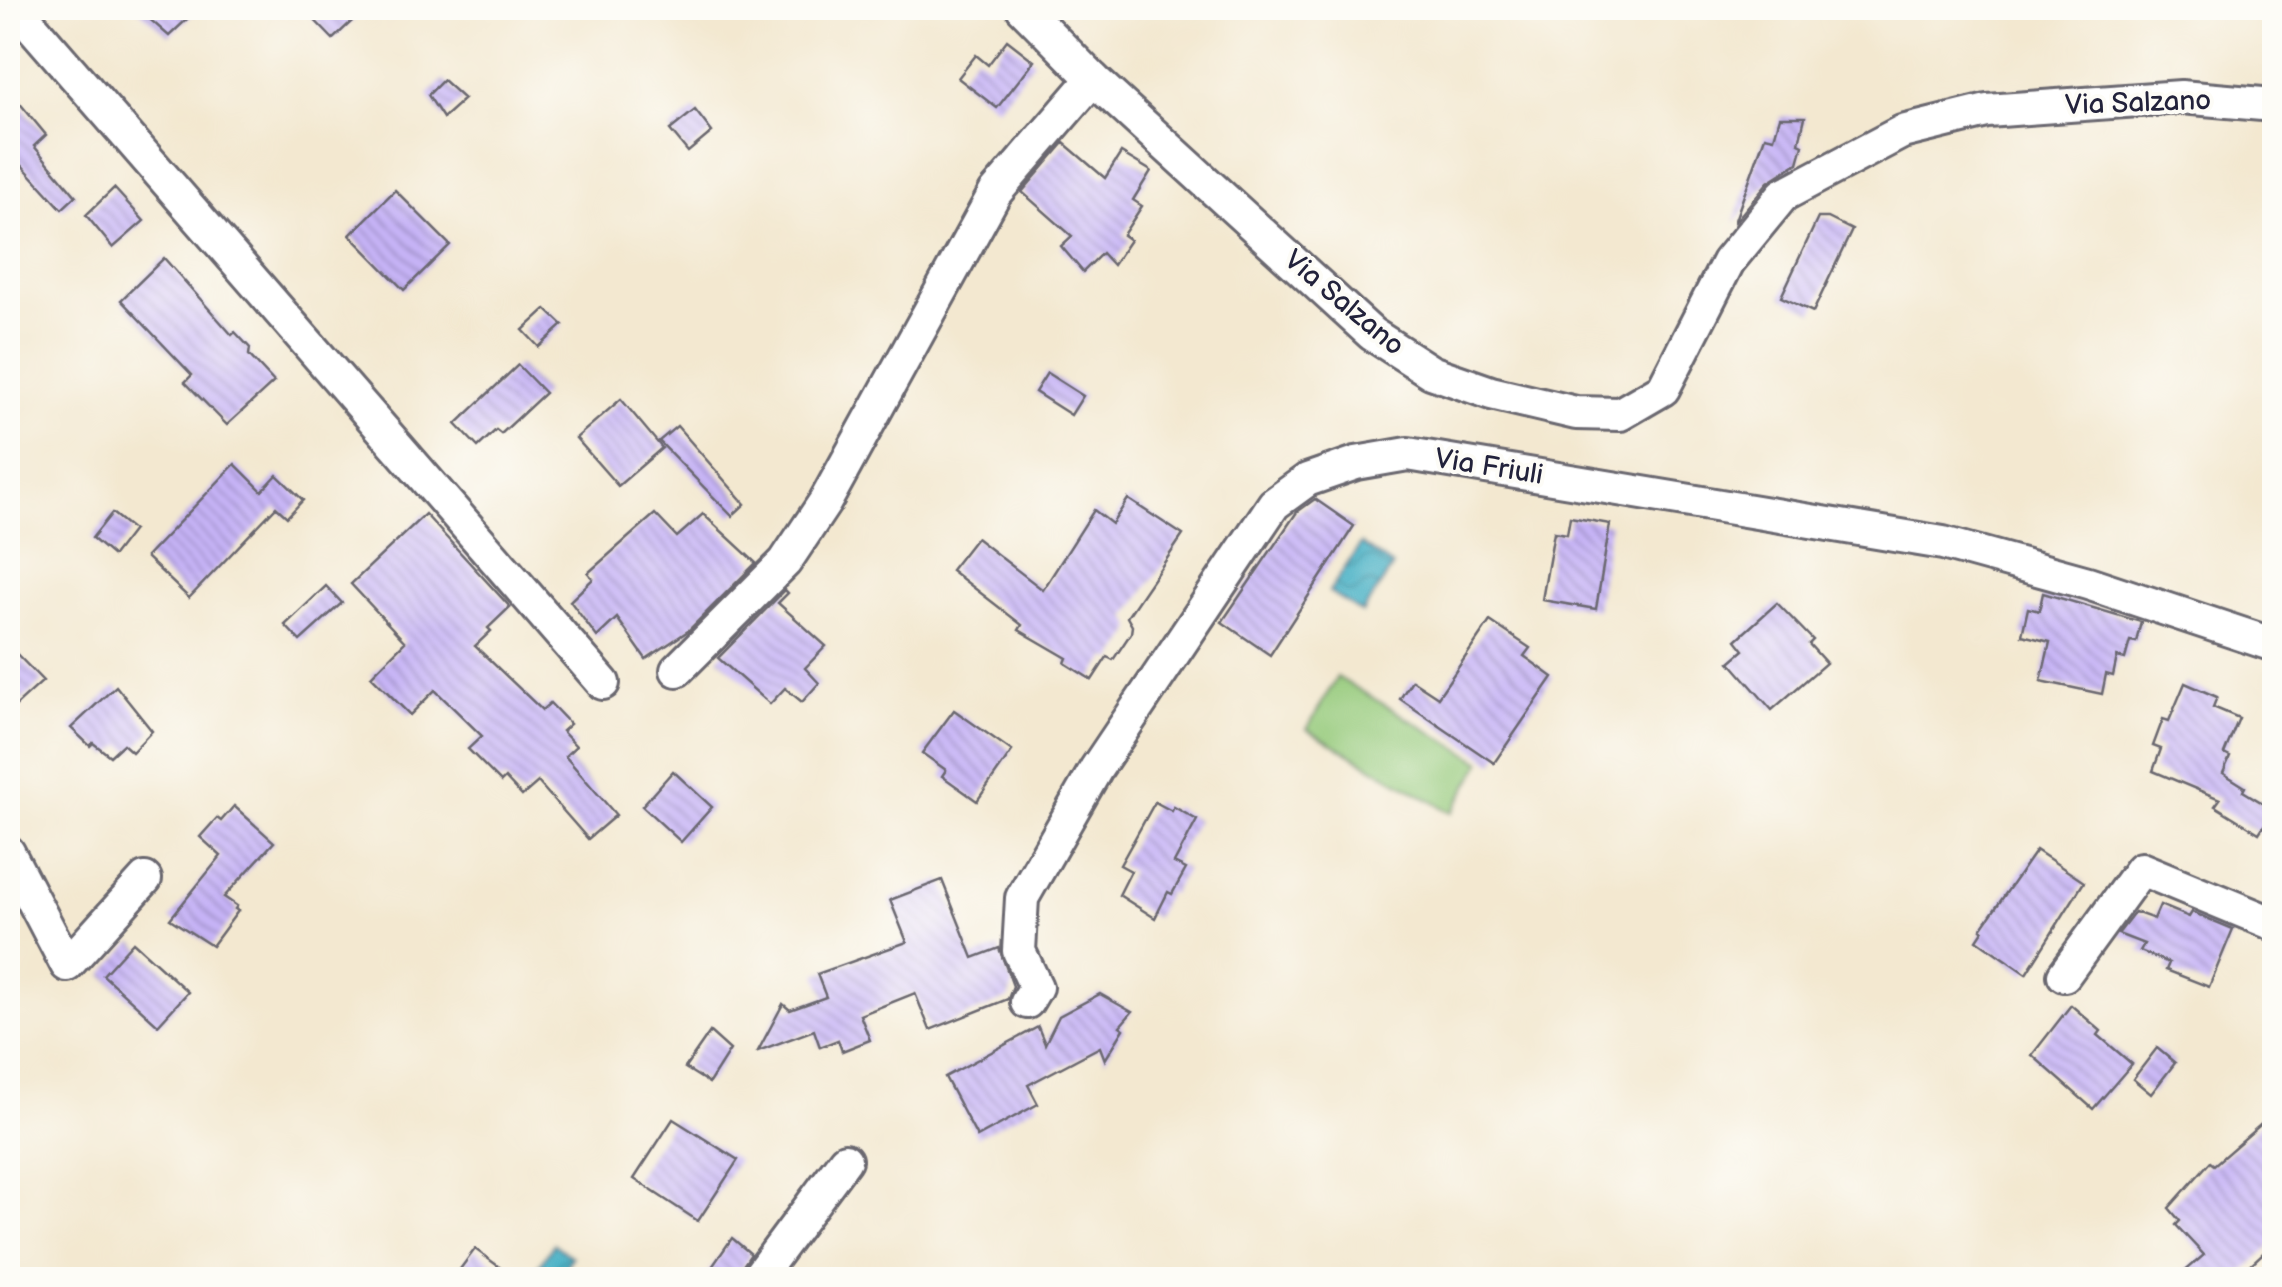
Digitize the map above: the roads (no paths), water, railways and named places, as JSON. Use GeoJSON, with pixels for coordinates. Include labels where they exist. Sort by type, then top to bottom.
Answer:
{"type":"FeatureCollection","features":[{"type":"Feature","properties":{"kind":"street"},"geometry":{"type":"LineString","coordinates":[[16,8],[603,683]]}},
{"type":"Feature","properties":{"kind":"street","name":"Via Salzano"},"geometry":{"type":"LineString","coordinates":[[1023,8],[1093,78],[1372,334],[1431,372],[1491,393],[1576,414],[1620,414],[1663,389],[1728,262],[1783,195],[1902,132],[1987,110],[2181,96],[2274,106]]}},
{"type":"Feature","properties":{"kind":"street"},"geometry":{"type":"LineString","coordinates":[[677,670],[786,562],[825,502],[995,193],[1093,78]]}},
{"type":"Feature","properties":{"kind":"street","name":"Via Friuli"},"geometry":{"type":"LineString","coordinates":[[1027,1002],[1036,987],[1019,951],[1022,898],[1096,769],[1274,504],[1306,480],[1356,463],[1408,454],[1943,543],[2088,583],[2274,645]]}},
{"type":"Feature","properties":{"kind":"street"},"geometry":{"type":"LineString","coordinates":[[8,852],[67,965],[145,879]]}},
{"type":"Feature","properties":{"kind":"street"},"geometry":{"type":"LineString","coordinates":[[2064,975],[2141,869],[2274,924]]}},
{"type":"Feature","properties":{"kind":"street"},"geometry":{"type":"LineString","coordinates":[[756,1280],[845,1160]]}},
{"type":"Feature","properties":{"kind":"water"},"geometry":{"type":"Polygon","coordinates":[[[1361,544],[1393,566],[1362,613],[1329,592],[1361,544]]]}},
{"type":"Feature","properties":{"kind":"water"},"geometry":{"type":"Polygon","coordinates":[[[554,1244],[572,1257],[557,1279],[529,1279],[554,1244]]]}}]}
